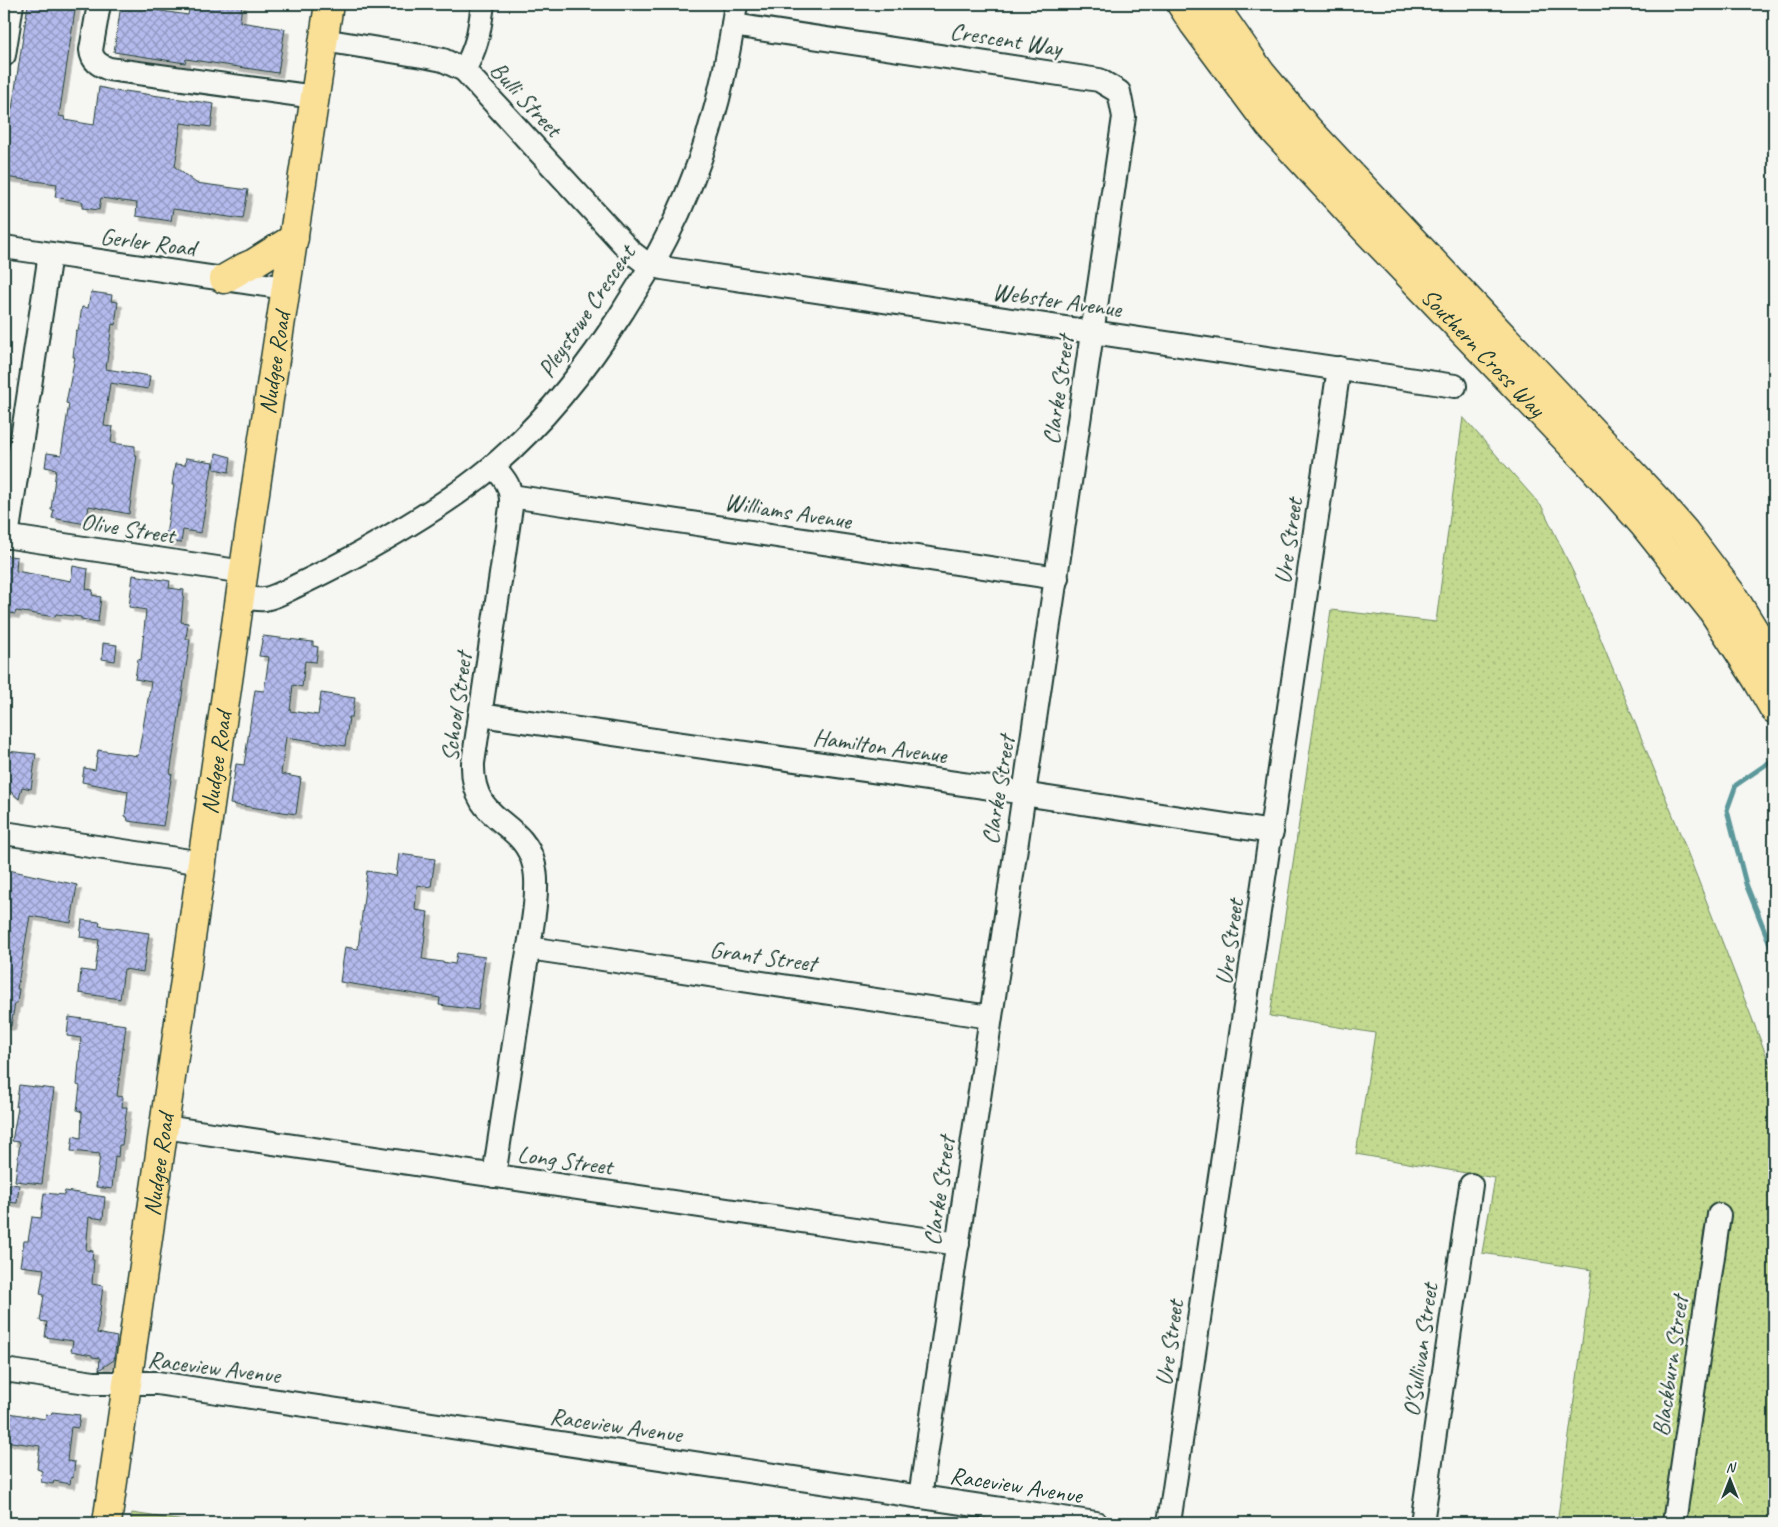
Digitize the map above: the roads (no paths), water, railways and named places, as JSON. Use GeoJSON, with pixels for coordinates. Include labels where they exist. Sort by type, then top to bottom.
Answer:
{"type":"FeatureCollection","features":[{"type":"Feature","properties":{"kind":"main road","name":"Nudgee Road"},"geometry":{"type":"LineString","coordinates":[[107,1523],[242,585],[329,4]]}},
{"type":"Feature","properties":{"kind":"main road","name":"Southern Cross Way"},"geometry":{"type":"LineString","coordinates":[[1181,4],[1269,125],[1589,463],[1644,525],[1712,610],[1774,709]]}},
{"type":"Feature","properties":{"kind":"main road","name":"Southern Cross Way"},"geometry":{"type":"LineString","coordinates":[[1213,4],[1261,73],[1328,152],[1659,502],[1685,532],[1731,593],[1774,662]]}},
{"type":"Feature","properties":{"kind":"main road"},"geometry":{"type":"LineString","coordinates":[[1235,4],[1317,118],[1328,152]]}},
{"type":"Feature","properties":{"kind":"main road"},"geometry":{"type":"LineString","coordinates":[[224,279],[294,238]]}},
{"type":"Feature","properties":{"kind":"street"},"geometry":{"type":"LineString","coordinates":[[4,54],[12,4]]}},
{"type":"Feature","properties":{"kind":"street"},"geometry":{"type":"LineString","coordinates":[[99,4],[91,50],[95,61],[101,66],[315,97]]}},
{"type":"Feature","properties":{"kind":"street"},"geometry":{"type":"LineString","coordinates":[[464,70],[478,39],[483,4]]}},
{"type":"Feature","properties":{"kind":"street","name":"Crescent Way"},"geometry":{"type":"LineString","coordinates":[[735,14],[1099,80],[1119,92]]}},
{"type":"Feature","properties":{"kind":"street","name":"Pleystowe Crescent"},"geometry":{"type":"LineString","coordinates":[[242,585],[266,599],[335,568],[390,537],[458,492],[493,466],[530,431],[565,391],[600,346],[652,265],[671,229],[702,153],[718,100],[735,14]]}},
{"type":"Feature","properties":{"kind":"street","name":"Bulli Street"},"geometry":{"type":"LineString","coordinates":[[324,40],[444,60],[464,70],[630,250],[652,265]]}},
{"type":"Feature","properties":{"kind":"street","name":"Clarke Street"},"geometry":{"type":"LineString","coordinates":[[920,1497],[1124,117],[1119,92]]}},
{"type":"Feature","properties":{"kind":"street","name":"Gerler Road"},"geometry":{"type":"LineString","coordinates":[[4,247],[286,288]]}},
{"type":"Feature","properties":{"kind":"street"},"geometry":{"type":"LineString","coordinates":[[6,536],[50,254]]}},
{"type":"Feature","properties":{"kind":"street","name":"Webster Avenue"},"geometry":{"type":"LineString","coordinates":[[652,265],[1456,386]]}},
{"type":"Feature","properties":{"kind":"street","name":"Ure Street"},"geometry":{"type":"LineString","coordinates":[[1169,1523],[1339,368]]}},
{"type":"Feature","properties":{"kind":"street"},"geometry":{"type":"LineString","coordinates":[[493,466],[505,480],[511,496]]}},
{"type":"Feature","properties":{"kind":"street","name":"Williams Avenue"},"geometry":{"type":"LineString","coordinates":[[511,496],[1057,578]]}},
{"type":"Feature","properties":{"kind":"street","name":"School Street"},"geometry":{"type":"LineString","coordinates":[[494,1176],[529,948],[537,879],[530,852],[524,842],[489,812],[477,794],[473,774],[511,496]]}},
{"type":"Feature","properties":{"kind":"street","name":"Olive Street"},"geometry":{"type":"LineString","coordinates":[[6,536],[242,585]]}},
{"type":"Feature","properties":{"kind":"street","name":"Hamilton Avenue"},"geometry":{"type":"LineString","coordinates":[[480,715],[1272,832]]}},
{"type":"Feature","properties":{"kind":"street"},"geometry":{"type":"LineString","coordinates":[[4,833],[202,864]]}},
{"type":"Feature","properties":{"kind":"street","name":"Grant Street"},"geometry":{"type":"LineString","coordinates":[[529,948],[990,1017]]}},
{"type":"Feature","properties":{"kind":"street","name":"Long Street"},"geometry":{"type":"LineString","coordinates":[[164,1128],[958,1244]]}},
{"type":"Feature","properties":{"kind":"street","name":"O'Sullivan Street"},"geometry":{"type":"LineString","coordinates":[[1422,1523],[1471,1185]]}},
{"type":"Feature","properties":{"kind":"street","name":"Blackburn Street"},"geometry":{"type":"LineString","coordinates":[[1674,1523],[1719,1216]]}},
{"type":"Feature","properties":{"kind":"street","name":"Raceview Avenue"},"geometry":{"type":"LineString","coordinates":[[4,1370],[94,1383],[148,1382],[167,1384],[1096,1523]]}},
{"type":"Feature","properties":{"kind":"waterway"},"geometry":{"type":"LineString","coordinates":[[1774,759],[1736,785],[1727,810],[1746,884],[1774,954]]}}]}
